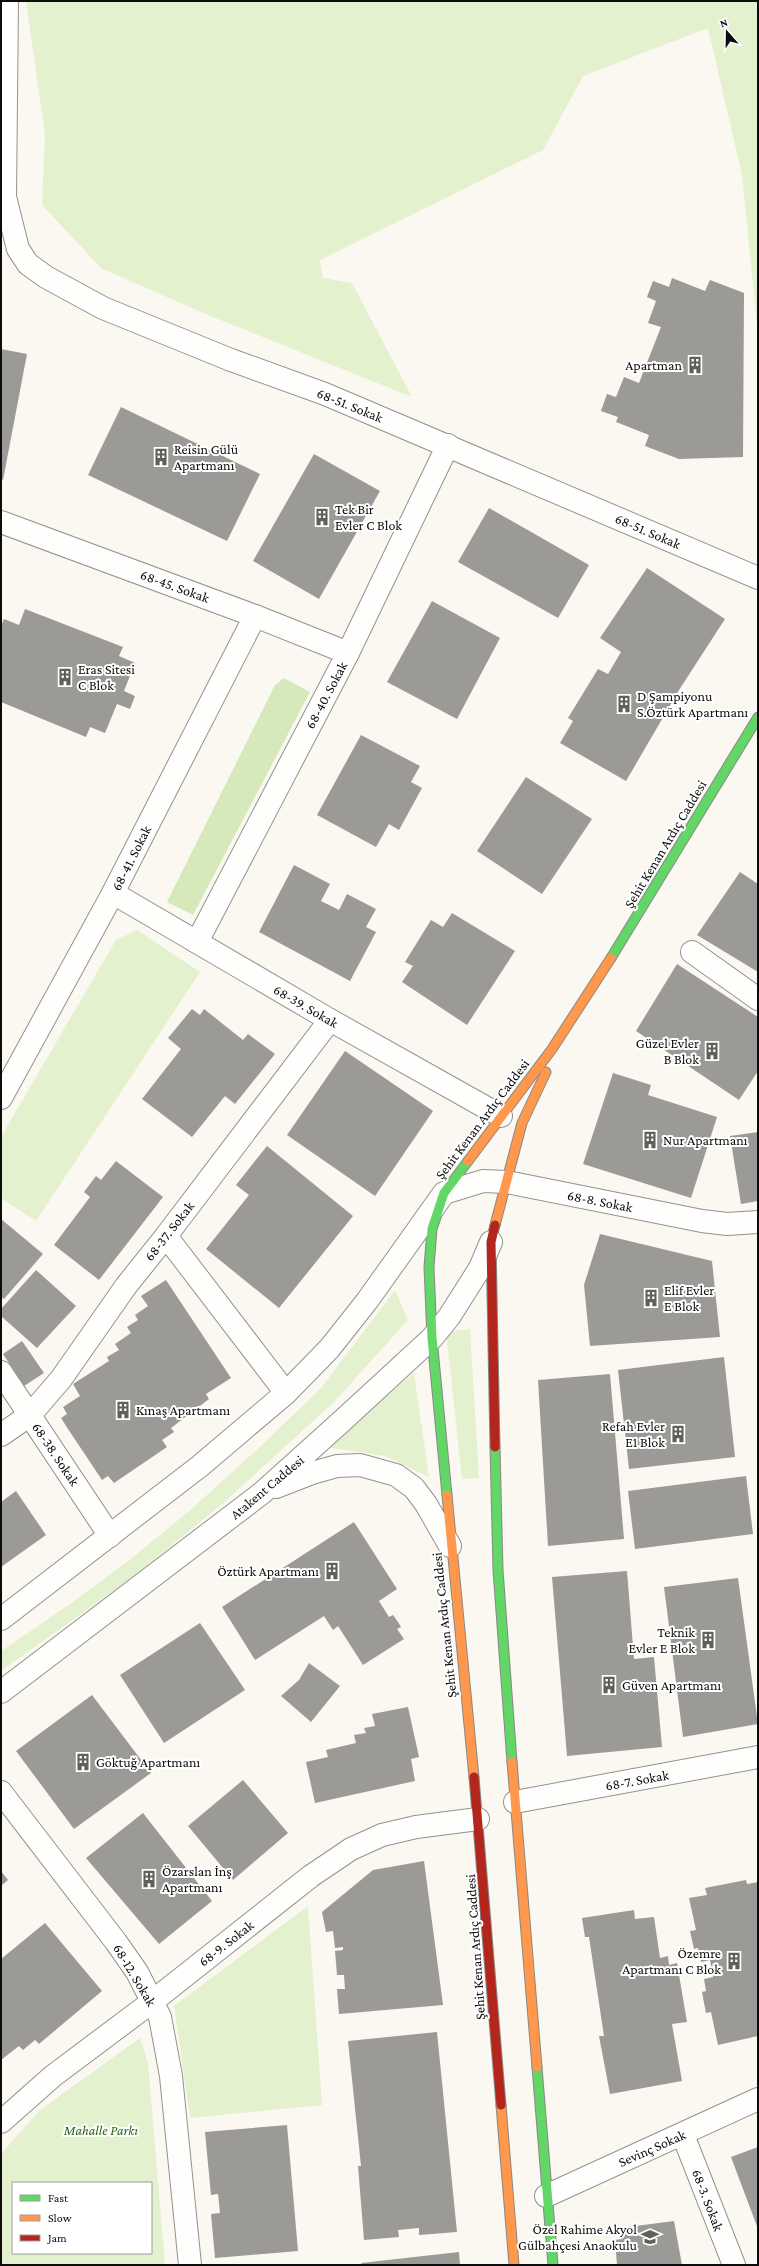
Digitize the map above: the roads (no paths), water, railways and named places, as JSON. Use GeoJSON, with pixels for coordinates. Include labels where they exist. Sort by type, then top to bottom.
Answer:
{"type":"FeatureCollection","features":[{"type":"Feature","properties":{"kind":"street","name":"68-51. Sokak"},"geometry":{"type":"LineString","coordinates":[[7,1],[2,182],[6,205],[18,249],[28,264],[46,277],[103,308],[232,360],[325,394],[758,578]]}},
{"type":"Feature","properties":{"kind":"street","name":"68-40. Sokak"},"geometry":{"type":"LineString","coordinates":[[197,942],[348,653],[448,445]]}},
{"type":"Feature","properties":{"kind":"street","name":"68-45. Sokak"},"geometry":{"type":"LineString","coordinates":[[1,522],[255,616],[348,653]]}},
{"type":"Feature","properties":{"kind":"street","name":"68-41. Sokak"},"geometry":{"type":"LineString","coordinates":[[1,1098],[113,893],[255,616]]}},
{"type":"Feature","properties":{"kind":"street","name":"Şehit Kenan Ardıç Caddesi"},"geometry":{"type":"LineString","coordinates":[[514,2265],[478,1819],[450,1546],[432,1338],[429,1267],[432,1229],[444,1193],[552,1049],[639,915],[758,718]]}},
{"type":"Feature","properties":{"kind":"street","name":"68-39. Sokak"},"geometry":{"type":"LineString","coordinates":[[113,893],[330,1020],[501,1116]]}},
{"type":"Feature","properties":{"kind":"street"},"geometry":{"type":"LineString","coordinates":[[692,952],[758,998]]}},
{"type":"Feature","properties":{"kind":"street","name":"68-37. Sokak"},"geometry":{"type":"LineString","coordinates":[[1,1435],[30,1415],[60,1379],[126,1286],[166,1236],[330,1020]]}},
{"type":"Feature","properties":{"kind":"street","name":"Şehit Kenan Ardıç Caddesi"},"geometry":{"type":"LineString","coordinates":[[552,2265],[498,1570],[491,1242],[522,1123],[568,1024]]}},
{"type":"Feature","properties":{"kind":"street","name":"68-8. Sokak"},"geometry":{"type":"LineString","coordinates":[[444,1193],[483,1181],[506,1182],[702,1221],[727,1224],[758,1225]]}},
{"type":"Feature","properties":{"kind":"street"},"geometry":{"type":"LineString","coordinates":[[1,1619],[200,1466],[286,1393],[329,1349],[444,1193]]}},
{"type":"Feature","properties":{"kind":"street"},"geometry":{"type":"LineString","coordinates":[[166,1236],[286,1393]]}},
{"type":"Feature","properties":{"kind":"street","name":"Atakent Caddesi"},"geometry":{"type":"LineString","coordinates":[[1,1692],[262,1493],[432,1338],[466,1293],[491,1242]]}},
{"type":"Feature","properties":{"kind":"street","name":"68-38. Sokak"},"geometry":{"type":"LineString","coordinates":[[1,1372],[110,1536]]}},
{"type":"Feature","properties":{"kind":"street"},"geometry":{"type":"LineString","coordinates":[[262,1493],[312,1473],[337,1466],[360,1465],[396,1476],[414,1488],[426,1504],[450,1546]]}},
{"type":"Feature","properties":{"kind":"street","name":"68-7. Sokak"},"geometry":{"type":"LineString","coordinates":[[515,1802],[758,1757]]}},
{"type":"Feature","properties":{"kind":"street","name":"68-12. Sokak"},"geometry":{"type":"LineString","coordinates":[[1,1792],[116,1942],[137,1972],[160,2017],[171,2076],[190,2265]]}},
{"type":"Feature","properties":{"kind":"street","name":"68-9. Sokak"},"geometry":{"type":"LineString","coordinates":[[1,2122],[53,2076],[153,2001],[311,1876],[351,1849],[382,1835],[402,1830],[478,1819]]}},
{"type":"Feature","properties":{"kind":"street","name":"Sevinç Sokak"},"geometry":{"type":"LineString","coordinates":[[546,2196],[683,2135],[758,2099]]}},
{"type":"Feature","properties":{"kind":"street","name":"68-3. Sokak"},"geometry":{"type":"LineString","coordinates":[[683,2135],[734,2265]]}},
{"type":"Feature","properties":{"kind":"place","name":"Apartman"},"geometry":{"type":"Point","coordinates":[695,365]}},
{"type":"Feature","properties":{"kind":"place","name":"Reisin Gülü Apartmanı"},"geometry":{"type":"Point","coordinates":[161,457]}},
{"type":"Feature","properties":{"kind":"place","name":"Tek Bir Evler C Blok"},"geometry":{"type":"Point","coordinates":[322,517]}},
{"type":"Feature","properties":{"kind":"place","name":"Eras Sitesi C Blok"},"geometry":{"type":"Point","coordinates":[65,677]}},
{"type":"Feature","properties":{"kind":"place","name":"D Şampiyonu S.Öztürk Apartmanı"},"geometry":{"type":"Point","coordinates":[624,704]}},
{"type":"Feature","properties":{"kind":"place","name":"Güzel Evler B Blok"},"geometry":{"type":"Point","coordinates":[712,1051]}},
{"type":"Feature","properties":{"kind":"place","name":"Nur Apartmanı"},"geometry":{"type":"Point","coordinates":[650,1140]}},
{"type":"Feature","properties":{"kind":"place","name":"Elif Evler E Blok"},"geometry":{"type":"Point","coordinates":[651,1298]}},
{"type":"Feature","properties":{"kind":"place","name":"Kınaş Apartmanı"},"geometry":{"type":"Point","coordinates":[123,1410]}},
{"type":"Feature","properties":{"kind":"place","name":"Refah Evler E1 Blok"},"geometry":{"type":"Point","coordinates":[678,1434]}},
{"type":"Feature","properties":{"kind":"place","name":"Öztürk Apartmanı"},"geometry":{"type":"Point","coordinates":[332,1571]}},
{"type":"Feature","properties":{"kind":"place","name":"Teknik Evler E Blok"},"geometry":{"type":"Point","coordinates":[708,1640]}},
{"type":"Feature","properties":{"kind":"place","name":"Güven Apartmanı"},"geometry":{"type":"Point","coordinates":[609,1685]}},
{"type":"Feature","properties":{"kind":"place","name":"Göktuğ Apartmanı"},"geometry":{"type":"Point","coordinates":[83,1762]}},
{"type":"Feature","properties":{"kind":"place","name":"Özarslan İnş Apartmanı"},"geometry":{"type":"Point","coordinates":[149,1879]}},
{"type":"Feature","properties":{"kind":"place","name":"Özemre Apartmanı C Blok"},"geometry":{"type":"Point","coordinates":[734,1961]}},
{"type":"Feature","properties":{"kind":"place","name":"Özel Rahime Akyol Gülbahçesi Anaokulu"},"geometry":{"type":"Point","coordinates":[650,2237]}},
{"type":"Feature","properties":{"kind":"park label","name":"Mahalle Parkı"},"geometry":{"type":"Point","coordinates":[101,2130]}}]}
